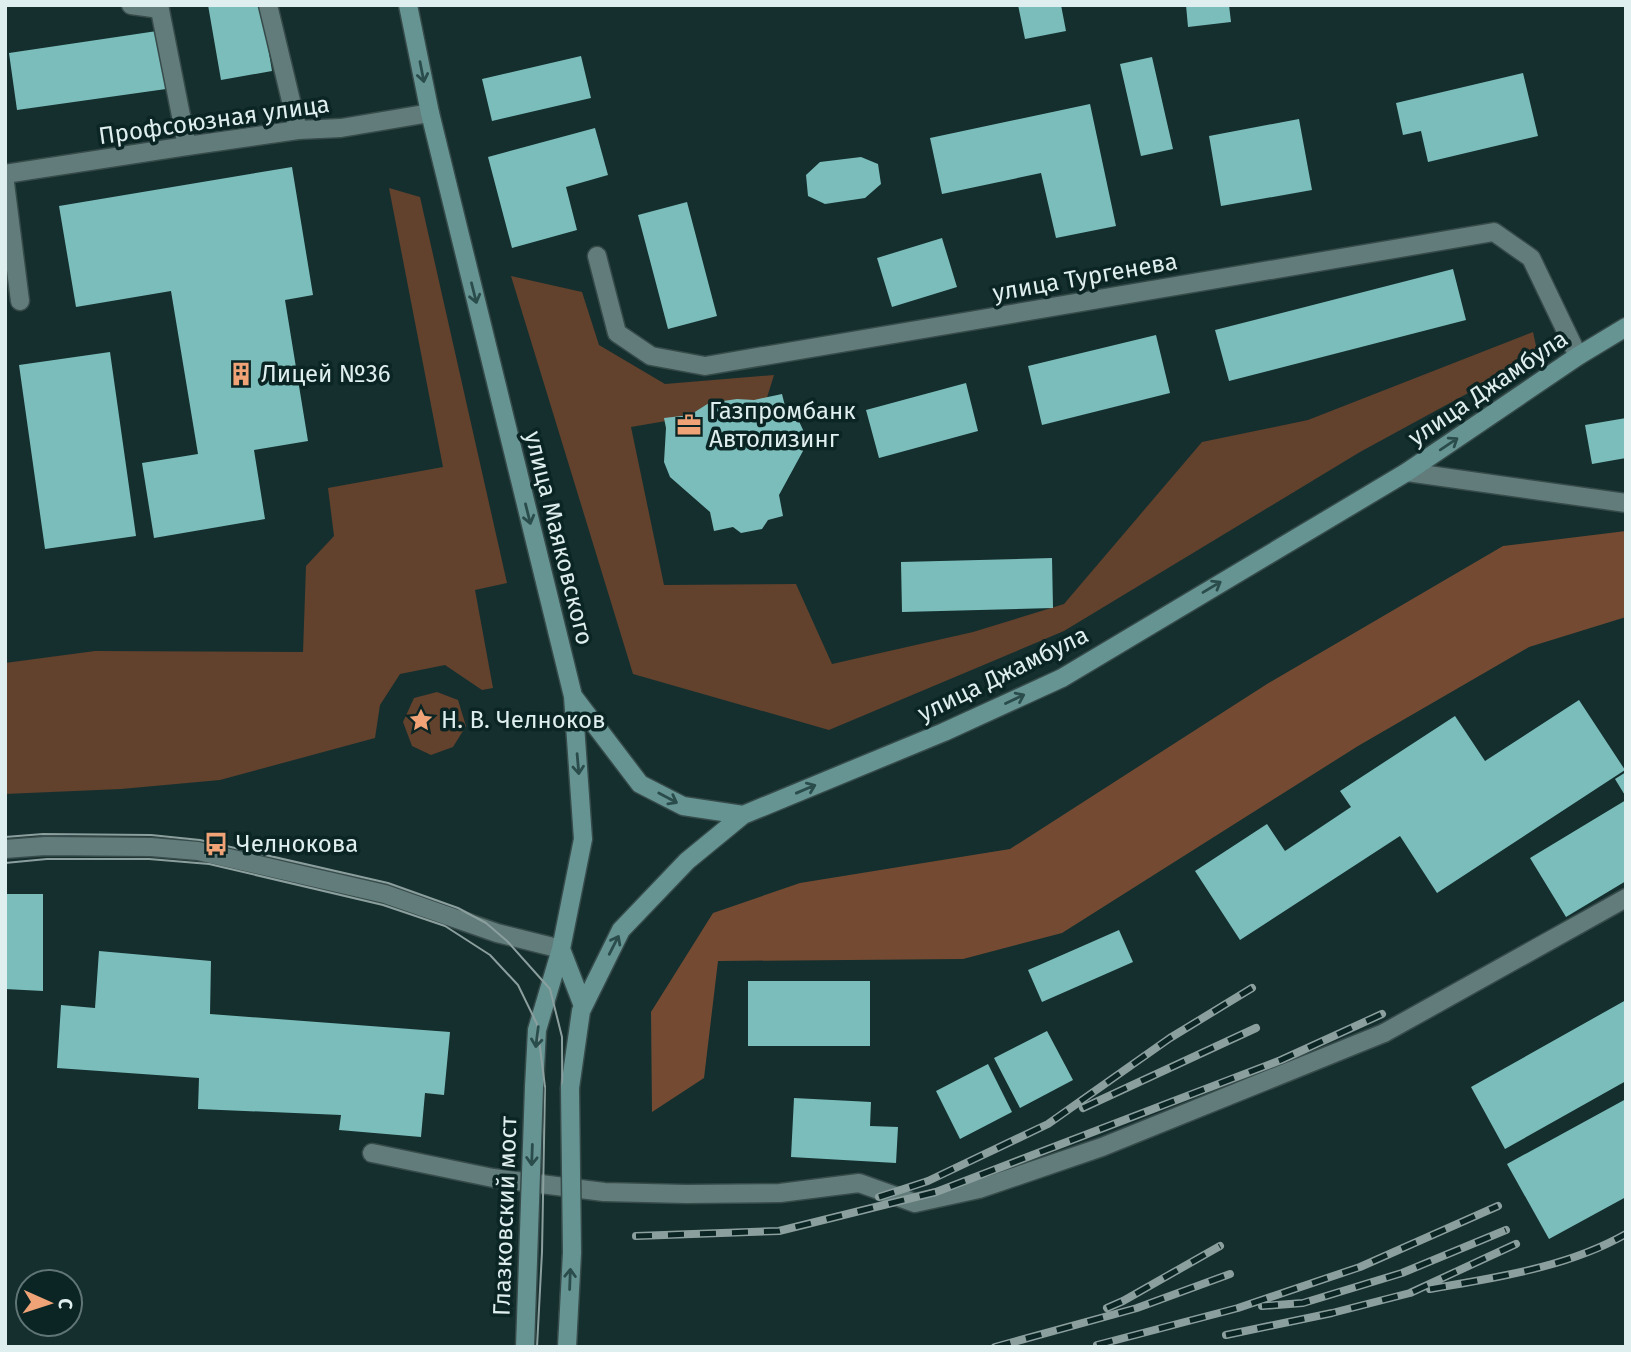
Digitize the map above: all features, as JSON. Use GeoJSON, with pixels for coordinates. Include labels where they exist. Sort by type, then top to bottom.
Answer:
{"type":"FeatureCollection","features":[{"type":"Feature","properties":{"kind":"main road","name":"улица Маяковского"},"geometry":{"type":"LineString","coordinates":[[408,5],[430,113],[573,696],[583,839],[561,949],[537,1030],[534,1087]]}},
{"type":"Feature","properties":{"kind":"main road","name":"улица Джамбула"},"geometry":{"type":"LineString","coordinates":[[568,1347],[572,1253],[570,1088],[583,1006],[621,930],[687,860],[743,815],[944,732],[1062,678],[1407,472],[1578,356],[1626,327]]}},
{"type":"Feature","properties":{"kind":"main road"},"geometry":{"type":"LineString","coordinates":[[573,696],[640,784],[683,806],[743,815]]}},
{"type":"Feature","properties":{"kind":"main road"},"geometry":{"type":"LineString","coordinates":[[561,949],[583,1006]]}},
{"type":"Feature","properties":{"kind":"main road","name":"Глазковский мост"},"geometry":{"type":"LineString","coordinates":[[525,1347],[534,1087]]}},
{"type":"Feature","properties":{"kind":"street"},"geometry":{"type":"LineString","coordinates":[[131,5],[159,7],[187,146]]}},
{"type":"Feature","properties":{"kind":"street"},"geometry":{"type":"LineString","coordinates":[[268,5],[298,130]]}},
{"type":"Feature","properties":{"kind":"street","name":"Профсоюзная улица"},"geometry":{"type":"LineString","coordinates":[[5,174],[298,130],[341,128],[430,113]]}},
{"type":"Feature","properties":{"kind":"street"},"geometry":{"type":"LineString","coordinates":[[5,183],[20,301]]}},
{"type":"Feature","properties":{"kind":"street","name":"улица Тургенева"},"geometry":{"type":"LineString","coordinates":[[597,257],[617,333],[651,356],[705,366],[1494,233],[1531,258],[1578,356]]}},
{"type":"Feature","properties":{"kind":"street"},"geometry":{"type":"LineString","coordinates":[[1407,472],[1626,503]]}},
{"type":"Feature","properties":{"kind":"street"},"geometry":{"type":"LineString","coordinates":[[5,849],[137,846],[198,851],[385,894],[498,933],[561,949]]}},
{"type":"Feature","properties":{"kind":"street"},"geometry":{"type":"LineString","coordinates":[[372,1153],[493,1178],[604,1192],[780,1193],[859,1183],[915,1203],[979,1189],[1102,1147],[1384,1032],[1626,898]]}},
{"type":"Feature","properties":{"kind":"shaded area"},"geometry":{"type":"Polygon","coordinates":[[[389,188],[420,197],[507,583],[475,590],[493,688],[482,690],[445,665],[400,674],[380,705],[375,738],[220,780],[121,789],[5,794],[5,663],[95,651],[303,652],[306,566],[334,536],[328,488],[443,467],[389,188]]]}},
{"type":"Feature","properties":{"kind":"shaded area"},"geometry":{"type":"Polygon","coordinates":[[[511,276],[582,292],[599,345],[665,384],[774,375],[765,404],[631,427],[664,585],[796,584],[832,664],[973,632],[1064,604],[1202,442],[1308,420],[1533,332],[1538,355],[1360,452],[1064,631],[829,730],[633,674],[511,276]]]}},
{"type":"Feature","properties":{"kind":"shaded area"},"geometry":{"type":"Polygon","coordinates":[[[1626,531],[1626,617],[1529,647],[1358,746],[1062,933],[963,959],[718,961],[704,1078],[652,1112],[651,1012],[713,913],[800,883],[1010,849],[1267,684],[1503,546],[1626,531]]]}},
{"type":"Feature","properties":{"kind":"shaded area"},"geometry":{"type":"Polygon","coordinates":[[[437,692],[458,700],[466,726],[453,747],[431,755],[412,746],[403,722],[414,698],[437,692]]]}},
{"type":"Feature","properties":{"kind":"building"},"geometry":{"type":"Polygon","coordinates":[[[208,5],[261,5],[272,71],[221,80],[208,5]]]}},
{"type":"Feature","properties":{"kind":"building"},"geometry":{"type":"Polygon","coordinates":[[[1018,5],[1061,5],[1066,31],[1025,39],[1018,5]]]}},
{"type":"Feature","properties":{"kind":"building"},"geometry":{"type":"Polygon","coordinates":[[[1186,5],[1229,5],[1231,22],[1188,27],[1186,5]]]}},
{"type":"Feature","properties":{"kind":"building"},"geometry":{"type":"Polygon","coordinates":[[[157,31],[166,89],[17,110],[9,53],[157,31]]]}},
{"type":"Feature","properties":{"kind":"building"},"geometry":{"type":"Polygon","coordinates":[[[581,56],[591,98],[492,121],[482,79],[581,56]]]}},
{"type":"Feature","properties":{"kind":"building"},"geometry":{"type":"Polygon","coordinates":[[[1152,57],[1173,149],[1141,156],[1120,64],[1152,57]]]}},
{"type":"Feature","properties":{"kind":"building"},"geometry":{"type":"Polygon","coordinates":[[[1523,73],[1538,136],[1428,162],[1421,131],[1403,135],[1396,103],[1523,73]]]}},
{"type":"Feature","properties":{"kind":"building"},"geometry":{"type":"Polygon","coordinates":[[[1090,104],[1116,226],[1056,238],[1041,173],[942,194],[930,138],[1090,104]]]}},
{"type":"Feature","properties":{"kind":"building"},"geometry":{"type":"Polygon","coordinates":[[[1299,119],[1312,190],[1221,206],[1209,136],[1299,119]]]}},
{"type":"Feature","properties":{"kind":"building"},"geometry":{"type":"Polygon","coordinates":[[[595,128],[608,175],[566,187],[577,230],[512,248],[488,157],[595,128]]]}},
{"type":"Feature","properties":{"kind":"building"},"geometry":{"type":"Polygon","coordinates":[[[861,157],[878,164],[881,184],[865,198],[825,204],[808,196],[806,175],[820,162],[861,157]]]}},
{"type":"Feature","properties":{"kind":"building","name":"Лицей №36"},"geometry":{"type":"Polygon","coordinates":[[[292,167],[313,295],[285,300],[308,441],[254,450],[265,519],[154,538],[142,463],[198,454],[171,291],[76,307],[59,206],[292,167]]]}},
{"type":"Feature","properties":{"kind":"building"},"geometry":{"type":"Polygon","coordinates":[[[687,202],[717,316],[668,329],[638,215],[687,202]]]}},
{"type":"Feature","properties":{"kind":"building"},"geometry":{"type":"Polygon","coordinates":[[[942,238],[957,287],[892,307],[877,258],[942,238]]]}},
{"type":"Feature","properties":{"kind":"building"},"geometry":{"type":"Polygon","coordinates":[[[1453,269],[1466,320],[1229,381],[1215,330],[1453,269]]]}},
{"type":"Feature","properties":{"kind":"building"},"geometry":{"type":"Polygon","coordinates":[[[1156,335],[1170,393],[1042,425],[1028,366],[1156,335]]]}},
{"type":"Feature","properties":{"kind":"building"},"geometry":{"type":"Polygon","coordinates":[[[110,352],[136,536],[45,549],[19,365],[110,352]]]}},
{"type":"Feature","properties":{"kind":"building"},"geometry":{"type":"Polygon","coordinates":[[[966,383],[978,431],[879,458],[866,410],[966,383]]]}},
{"type":"Feature","properties":{"kind":"building"},"geometry":{"type":"Polygon","coordinates":[[[782,394],[785,406],[797,417],[804,432],[803,451],[779,495],[783,516],[768,520],[762,529],[741,533],[733,527],[714,531],[710,512],[670,477],[664,462],[664,418],[690,415],[709,403],[737,399],[754,400],[782,394]]]}},
{"type":"Feature","properties":{"kind":"building"},"geometry":{"type":"Polygon","coordinates":[[[1626,418],[1626,458],[1592,464],[1585,425],[1626,418]]]}},
{"type":"Feature","properties":{"kind":"building"},"geometry":{"type":"Polygon","coordinates":[[[1052,558],[1053,608],[902,612],[901,562],[1052,558]]]}},
{"type":"Feature","properties":{"kind":"building"},"geometry":{"type":"Polygon","coordinates":[[[1579,700],[1625,770],[1437,893],[1400,836],[1240,940],[1195,871],[1267,824],[1285,851],[1351,807],[1340,791],[1455,716],[1485,761],[1579,700]]]}},
{"type":"Feature","properties":{"kind":"building"},"geometry":{"type":"Polygon","coordinates":[[[1626,772],[1626,797],[1615,779],[1626,772]]]}},
{"type":"Feature","properties":{"kind":"building"},"geometry":{"type":"Polygon","coordinates":[[[1626,800],[1626,881],[1566,917],[1530,858],[1626,800]]]}},
{"type":"Feature","properties":{"kind":"building"},"geometry":{"type":"Polygon","coordinates":[[[5,894],[43,894],[43,991],[5,989],[5,894]]]}},
{"type":"Feature","properties":{"kind":"building"},"geometry":{"type":"Polygon","coordinates":[[[1119,930],[1133,962],[1042,1002],[1028,970],[1119,930]]]}},
{"type":"Feature","properties":{"kind":"building"},"geometry":{"type":"Polygon","coordinates":[[[99,951],[211,961],[210,1014],[450,1032],[444,1095],[425,1093],[421,1137],[339,1130],[341,1115],[198,1109],[199,1078],[57,1068],[61,1005],[95,1008],[99,951]]]}},
{"type":"Feature","properties":{"kind":"building"},"geometry":{"type":"Polygon","coordinates":[[[748,981],[870,981],[870,1046],[748,1046],[748,981]]]}},
{"type":"Feature","properties":{"kind":"building"},"geometry":{"type":"Polygon","coordinates":[[[1626,1000],[1626,1081],[1505,1149],[1471,1087],[1626,1000]]]}},
{"type":"Feature","properties":{"kind":"building"},"geometry":{"type":"Polygon","coordinates":[[[1047,1031],[1073,1080],[1020,1108],[994,1058],[1047,1031]]]}},
{"type":"Feature","properties":{"kind":"building"},"geometry":{"type":"Polygon","coordinates":[[[988,1064],[1012,1112],[960,1139],[936,1091],[988,1064]]]}},
{"type":"Feature","properties":{"kind":"building"},"geometry":{"type":"Polygon","coordinates":[[[794,1098],[871,1102],[870,1126],[898,1127],[896,1163],[791,1157],[794,1098]]]}},
{"type":"Feature","properties":{"kind":"building"},"geometry":{"type":"Polygon","coordinates":[[[1626,1099],[1626,1197],[1549,1239],[1507,1164],[1626,1099]]]}},
{"type":"Feature","properties":{"kind":"tram line"},"geometry":{"type":"LineString","coordinates":[[5,837],[43,834],[151,835],[200,840],[388,883],[458,908],[486,923],[507,941],[550,989],[562,1037],[563,1253],[558,1347]]}},
{"type":"Feature","properties":{"kind":"tram line"},"geometry":{"type":"LineString","coordinates":[[5,863],[47,859],[149,859],[209,864],[383,905],[445,926],[490,955],[518,985],[537,1024],[545,1087],[537,1347]]}},
{"type":"Feature","properties":{"kind":"railway"},"geometry":{"type":"LineString","coordinates":[[879,1197],[928,1181],[1048,1124],[1170,1038],[1252,988]]}},
{"type":"Feature","properties":{"kind":"railway"},"geometry":{"type":"LineString","coordinates":[[636,1236],[779,1231],[936,1192],[1281,1060],[1382,1014]]}},
{"type":"Feature","properties":{"kind":"railway"},"geometry":{"type":"LineString","coordinates":[[1083,1108],[1256,1028]]}},
{"type":"Feature","properties":{"kind":"railway"},"geometry":{"type":"LineString","coordinates":[[1097,1345],[1238,1308],[1360,1267],[1498,1206]]}},
{"type":"Feature","properties":{"kind":"railway"},"geometry":{"type":"LineString","coordinates":[[1262,1306],[1303,1303],[1402,1273],[1506,1230]]}},
{"type":"Feature","properties":{"kind":"railway"},"geometry":{"type":"LineString","coordinates":[[1430,1289],[1531,1270],[1603,1246],[1626,1234]]}},
{"type":"Feature","properties":{"kind":"railway"},"geometry":{"type":"LineString","coordinates":[[1226,1335],[1332,1313],[1410,1293],[1516,1244]]}},
{"type":"Feature","properties":{"kind":"railway"},"geometry":{"type":"LineString","coordinates":[[1107,1308],[1220,1246]]}},
{"type":"Feature","properties":{"kind":"railway"},"geometry":{"type":"LineString","coordinates":[[995,1347],[1137,1308],[1230,1274]]}},
{"type":"Feature","properties":{"kind":"place","name":"Лицей №36"},"geometry":{"type":"Point","coordinates":[241,374]}},
{"type":"Feature","properties":{"kind":"place","name":"Газпромбанк Автолизинг"},"geometry":{"type":"Point","coordinates":[689,425]}},
{"type":"Feature","properties":{"kind":"place","name":"Н. В. Челноков"},"geometry":{"type":"Point","coordinates":[421,720]}},
{"type":"Feature","properties":{"kind":"place","name":"Челнокова"},"geometry":{"type":"Point","coordinates":[216,844]}}]}
